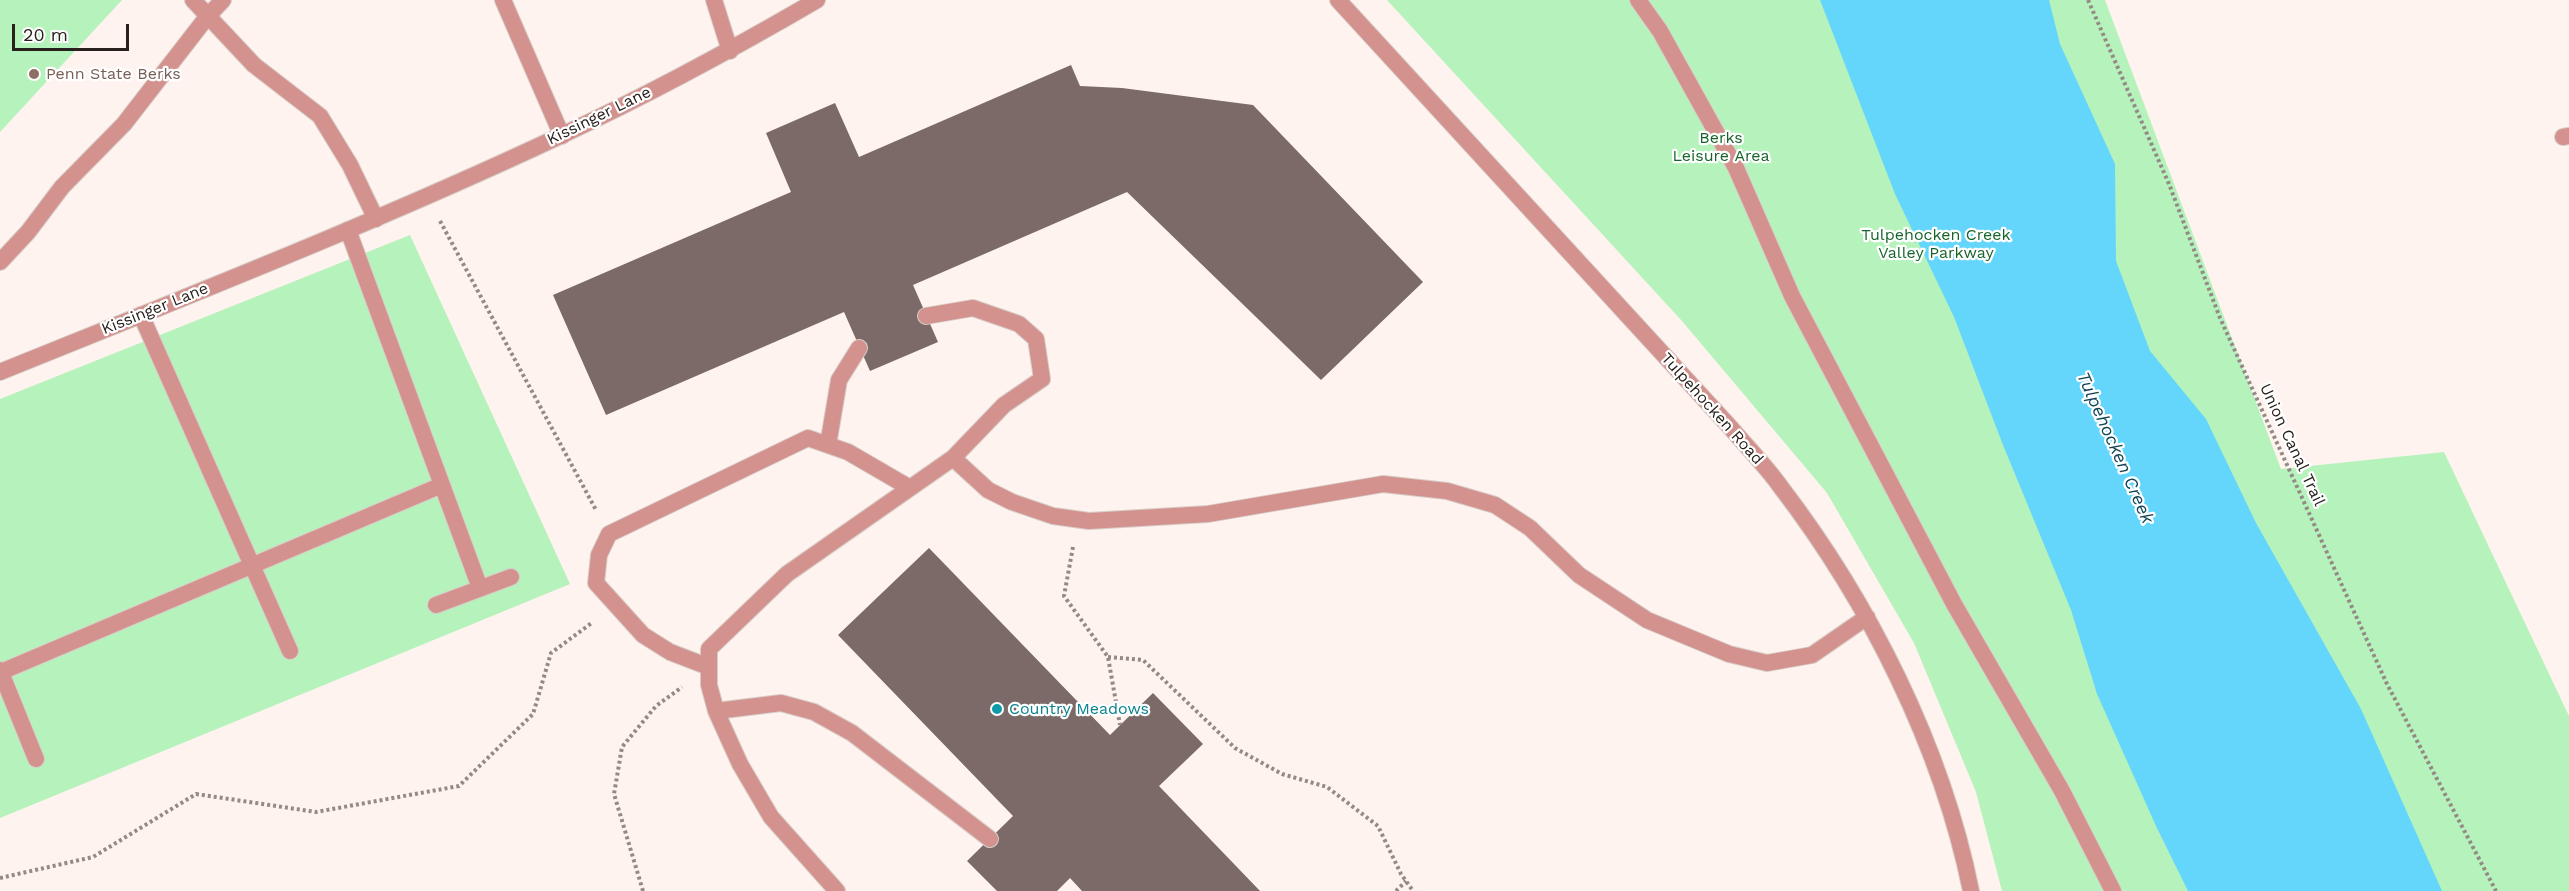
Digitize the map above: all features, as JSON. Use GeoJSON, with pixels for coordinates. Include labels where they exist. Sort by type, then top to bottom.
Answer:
{"type":"FeatureCollection","features":[{"type":"Feature","properties":{"kind":"street"},"geometry":{"type":"LineString","coordinates":[[193,0],[254,65],[320,116],[350,165],[376,219]]}},
{"type":"Feature","properties":{"kind":"street"},"geometry":{"type":"LineString","coordinates":[[0,262],[28,232],[62,187],[124,124],[207,17],[223,0]]}},
{"type":"Feature","properties":{"kind":"street"},"geometry":{"type":"LineString","coordinates":[[503,0],[562,136]]}},
{"type":"Feature","properties":{"kind":"street"},"geometry":{"type":"LineString","coordinates":[[714,0],[730,51]]}},
{"type":"Feature","properties":{"kind":"street","name":"Kissinger Lane"},"geometry":{"type":"LineString","coordinates":[[0,372],[376,219],[562,136],[730,51],[817,0]]}},
{"type":"Feature","properties":{"kind":"street","name":"Tulpehocken Road"},"geometry":{"type":"LineString","coordinates":[[1338,0],[1730,427],[1779,484],[1824,547],[1867,617],[1906,698],[1928,750],[1962,845],[1971,891]]}},
{"type":"Feature","properties":{"kind":"street"},"geometry":{"type":"LineString","coordinates":[[1638,0],[1660,31],[1736,168],[1804,318],[1954,604],[2062,791],[2113,891]]}},
{"type":"Feature","properties":{"kind":"street"},"geometry":{"type":"LineString","coordinates":[[348,230],[480,588]]}},
{"type":"Feature","properties":{"kind":"street"},"geometry":{"type":"LineString","coordinates":[[837,891],[771,818],[740,764],[717,711],[709,685],[709,649],[787,574],[952,458],[1004,405],[1042,379],[1036,339],[1019,324],[973,308],[926,316]]}},
{"type":"Feature","properties":{"kind":"street"},"geometry":{"type":"LineString","coordinates":[[141,315],[290,651]]}},
{"type":"Feature","properties":{"kind":"street"},"geometry":{"type":"LineString","coordinates":[[828,445],[839,380],[860,348]]}},
{"type":"Feature","properties":{"kind":"street"},"geometry":{"type":"LineString","coordinates":[[709,667],[670,652],[643,635],[596,583],[599,555],[609,534],[808,438],[848,452],[910,488]]}},
{"type":"Feature","properties":{"kind":"street"},"geometry":{"type":"LineString","coordinates":[[952,458],[988,490],[1053,516],[1078,520],[1208,514],[1383,484],[1447,491],[1495,505],[1530,528],[1579,575],[1647,620],[1729,654],[1767,663],[1812,655],[1867,617]]}},
{"type":"Feature","properties":{"kind":"street"},"geometry":{"type":"LineString","coordinates":[[36,759],[1,671],[442,485]]}},
{"type":"Feature","properties":{"kind":"street"},"geometry":{"type":"LineString","coordinates":[[436,606],[511,577]]}},
{"type":"Feature","properties":{"kind":"street"},"geometry":{"type":"LineString","coordinates":[[717,711],[781,703],[813,712],[852,733],[990,839]]}},
{"type":"Feature","properties":{"kind":"path","name":"Union Canal Trail"},"geometry":{"type":"LineString","coordinates":[[2088,0],[2169,184],[2220,318],[2387,684],[2496,891]]}},
{"type":"Feature","properties":{"kind":"path"},"geometry":{"type":"LineString","coordinates":[[427,197],[609,534]]}},
{"type":"Feature","properties":{"kind":"path"},"geometry":{"type":"LineString","coordinates":[[1078,520],[1064,596],[1108,657],[1120,725]]}},
{"type":"Feature","properties":{"kind":"path"},"geometry":{"type":"LineString","coordinates":[[0,878],[93,857],[196,794],[316,812],[459,786],[532,714],[551,653],[616,605]]}},
{"type":"Feature","properties":{"kind":"path"},"geometry":{"type":"LineString","coordinates":[[1108,657],[1143,660],[1235,748],[1282,774],[1327,787],[1378,826],[1413,891]]}},
{"type":"Feature","properties":{"kind":"path"},"geometry":{"type":"LineString","coordinates":[[643,891],[614,794],[622,747],[656,706],[709,667]]}},
{"type":"Feature","properties":{"kind":"path"},"geometry":{"type":"LineString","coordinates":[[1396,891],[1406,881]]}},
{"type":"Feature","properties":{"kind":"green space","name":"Penn State Berks"},"geometry":{"type":"Polygon","coordinates":[[[0,0],[122,0],[0,132],[0,0]]]}},
{"type":"Feature","properties":{"kind":"green space","name":"Tulpehocken Creek Valley Parkway"},"geometry":{"type":"Polygon","coordinates":[[[1387,0],[2105,0],[2281,469],[2444,452],[2569,716],[2569,891],[2002,891],[1976,792],[1914,643],[1827,493],[1682,321],[1387,0]]]}},
{"type":"Feature","properties":{"kind":"green space"},"geometry":{"type":"Polygon","coordinates":[[[410,235],[570,584],[0,818],[0,399],[410,235]]]}},
{"type":"Feature","properties":{"kind":"water","name":"Tulpehocken Creek"},"geometry":{"type":"Polygon","coordinates":[[[1820,0],[2049,0],[2060,44],[2115,164],[2116,261],[2150,351],[2206,419],[2256,523],[2361,709],[2442,891],[2188,891],[2097,694],[2071,610],[2003,445],[1954,317],[1895,194],[1820,0]]]}},
{"type":"Feature","properties":{"kind":"building"},"geometry":{"type":"Polygon","coordinates":[[[1071,65],[1080,86],[1122,88],[1253,105],[1423,282],[1321,380],[1127,192],[913,285],[938,342],[870,371],[844,312],[606,415],[553,295],[791,192],[766,133],[835,103],[859,157],[1071,65]]]}},
{"type":"Feature","properties":{"kind":"building","name":"Country Meadows"},"geometry":{"type":"Polygon","coordinates":[[[929,548],[1110,735],[1153,693],[1203,744],[1159,786],[1260,891],[1082,891],[1070,878],[1057,891],[997,891],[967,861],[1013,816],[838,635],[929,548]]]}},
{"type":"Feature","properties":{"kind":"place","name":"Penn State Berks"},"geometry":{"type":"Point","coordinates":[34,74]}},
{"type":"Feature","properties":{"kind":"place","name":"Country Meadows"},"geometry":{"type":"Point","coordinates":[997,709]}},
{"type":"Feature","properties":{"kind":"park label","name":"Berks Leisure Area"},"geometry":{"type":"Point","coordinates":[1721,147]}}]}
